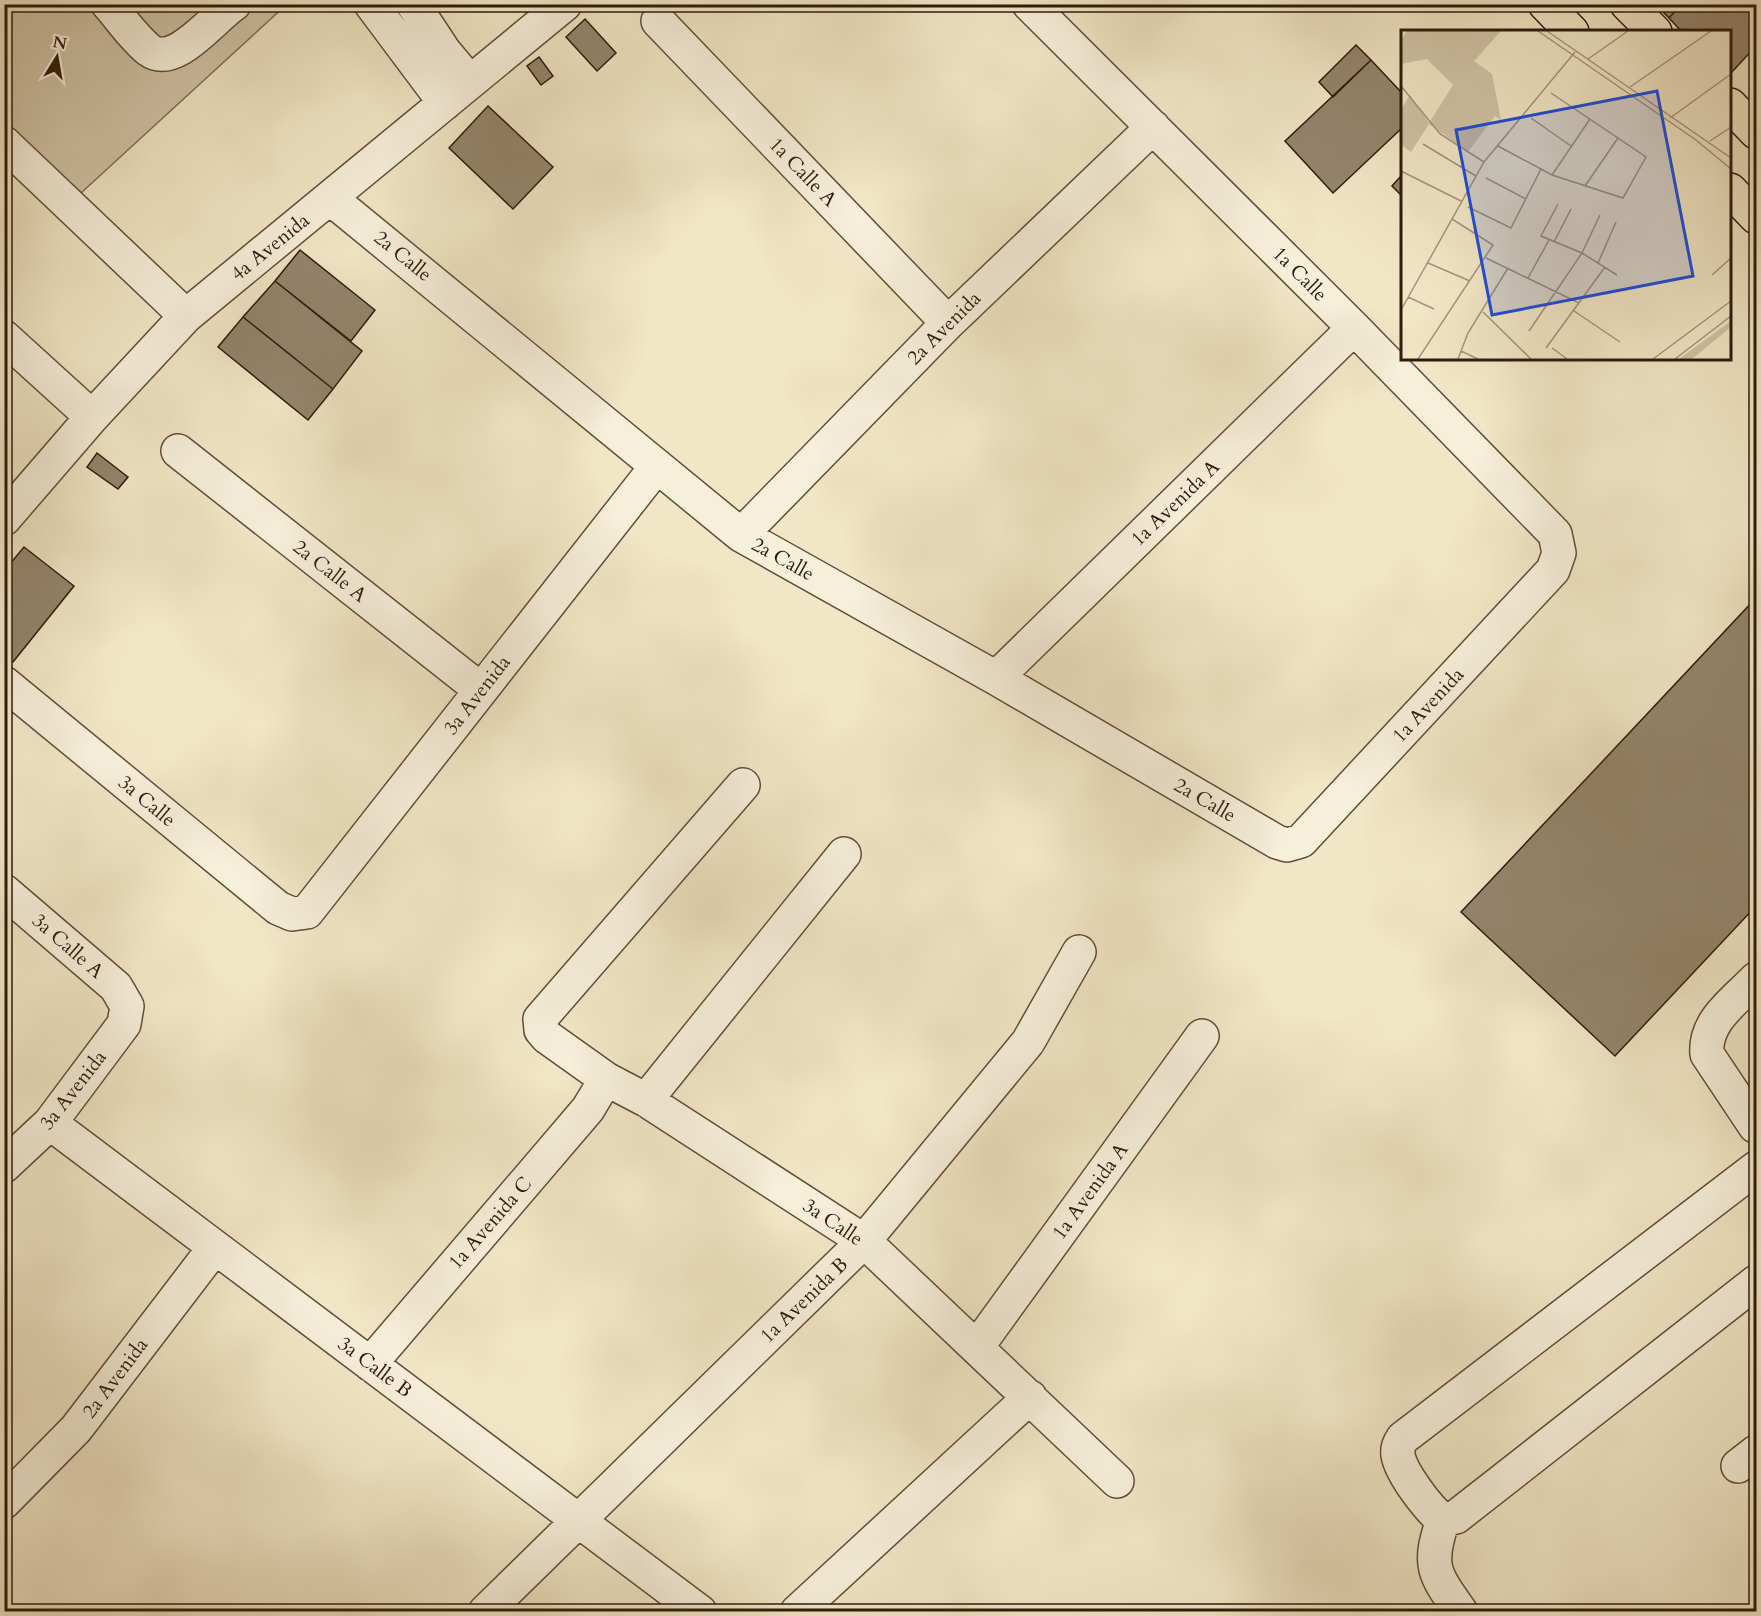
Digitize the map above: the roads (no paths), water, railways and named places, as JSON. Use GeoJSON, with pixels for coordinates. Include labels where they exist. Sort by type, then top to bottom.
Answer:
{"type":"FeatureCollection","features":[{"type":"Feature","properties":{"kind":"main road"},"geometry":{"type":"LineString","coordinates":[[1545,4],[1570,30]]}},
{"type":"Feature","properties":{"kind":"main road"},"geometry":{"type":"LineString","coordinates":[[1627,4],[1653,30]]}},
{"type":"Feature","properties":{"kind":"main road"},"geometry":{"type":"LineString","coordinates":[[1731,106],[1756,132]]}},
{"type":"Feature","properties":{"kind":"main road"},"geometry":{"type":"LineString","coordinates":[[1731,191],[1756,217]]}},
{"type":"Feature","properties":{"kind":"street"},"geometry":{"type":"LineString","coordinates":[[108,4],[150,50],[163,56],[177,52],[230,6]]}},
{"type":"Feature","properties":{"kind":"street"},"geometry":{"type":"LineString","coordinates":[[371,4],[445,103]]}},
{"type":"Feature","properties":{"kind":"street"},"geometry":{"type":"LineString","coordinates":[[413,4],[444,51],[470,82]]}},
{"type":"Feature","properties":{"kind":"street","name":"1a Calle"},"geometry":{"type":"LineString","coordinates":[[1029,4],[1354,328],[1555,534],[1559,553]]}},
{"type":"Feature","properties":{"kind":"street","name":"4a Avenida"},"geometry":{"type":"LineString","coordinates":[[4,519],[92,417],[186,316],[560,6]]}},
{"type":"Feature","properties":{"kind":"street","name":"1a Calle A"},"geometry":{"type":"LineString","coordinates":[[658,21],[948,323]]}},
{"type":"Feature","properties":{"kind":"street","name":"2a Avenida"},"geometry":{"type":"LineString","coordinates":[[741,535],[948,323],[1153,127]]}},
{"type":"Feature","properties":{"kind":"street"},"geometry":{"type":"LineString","coordinates":[[4,142],[186,316]]}},
{"type":"Feature","properties":{"kind":"street","name":"2a Calle"},"geometry":{"type":"LineString","coordinates":[[330,198],[741,535],[996,678],[1277,842],[1287,845]]}},
{"type":"Feature","properties":{"kind":"street","name":"1a Avenida A"},"geometry":{"type":"LineString","coordinates":[[996,678],[1354,328]]}},
{"type":"Feature","properties":{"kind":"street"},"geometry":{"type":"LineString","coordinates":[[4,337],[92,417]]}},
{"type":"Feature","properties":{"kind":"street","name":"2a Calle A"},"geometry":{"type":"LineString","coordinates":[[178,451],[481,690]]}},
{"type":"Feature","properties":{"kind":"street","name":"3a Avenida"},"geometry":{"type":"LineString","coordinates":[[292,914],[307,912],[657,466]]}},
{"type":"Feature","properties":{"kind":"street","name":"1a Avenida"},"geometry":{"type":"LineString","coordinates":[[1287,845],[1301,841],[1317,824],[1553,570],[1559,553]]}},
{"type":"Feature","properties":{"kind":"street","name":"3a Calle"},"geometry":{"type":"LineString","coordinates":[[4,683],[278,908],[292,914]]}},
{"type":"Feature","properties":{"kind":"street","name":"3a Calle"},"geometry":{"type":"LineString","coordinates":[[743,785],[540,1019],[541,1030],[547,1037],[606,1080],[646,1100],[864,1241],[1117,1481]]}},
{"type":"Feature","properties":{"kind":"street"},"geometry":{"type":"LineString","coordinates":[[646,1100],[844,854]]}},
{"type":"Feature","properties":{"kind":"street","name":"3a Calle A"},"geometry":{"type":"LineString","coordinates":[[4,891],[116,987],[127,1006]]}},
{"type":"Feature","properties":{"kind":"street","name":"1a Avenida B"},"geometry":{"type":"LineString","coordinates":[[485,1611],[864,1241],[1028,1041],[1079,952]]}},
{"type":"Feature","properties":{"kind":"street"},"geometry":{"type":"LineString","coordinates":[[1756,979],[1711,1026],[1706,1041],[1707,1054],[1756,1129]]}},
{"type":"Feature","properties":{"kind":"street","name":"3a Avenida"},"geometry":{"type":"LineString","coordinates":[[4,1166],[50,1123],[124,1024],[127,1006]]}},
{"type":"Feature","properties":{"kind":"street","name":"1a Avenida A"},"geometry":{"type":"LineString","coordinates":[[977,1347],[1202,1036]]}},
{"type":"Feature","properties":{"kind":"street","name":"1a Avenida C"},"geometry":{"type":"LineString","coordinates":[[370,1364],[588,1109],[606,1080]]}},
{"type":"Feature","properties":{"kind":"street","name":"3a Calle B"},"geometry":{"type":"LineString","coordinates":[[50,1123],[700,1611]]}},
{"type":"Feature","properties":{"kind":"street"},"geometry":{"type":"LineString","coordinates":[[1756,1168],[1403,1438],[1398,1447],[1399,1459],[1430,1511],[1443,1520],[1456,1517],[1756,1282]]}},
{"type":"Feature","properties":{"kind":"street","name":"2a Avenida"},"geometry":{"type":"LineString","coordinates":[[4,1502],[76,1429],[215,1247]]}},
{"type":"Feature","properties":{"kind":"street"},"geometry":{"type":"LineString","coordinates":[[797,1611],[1030,1397]]}},
{"type":"Feature","properties":{"kind":"street"},"geometry":{"type":"LineString","coordinates":[[1443,1520],[1433,1548],[1437,1578],[1461,1611]]}}]}
